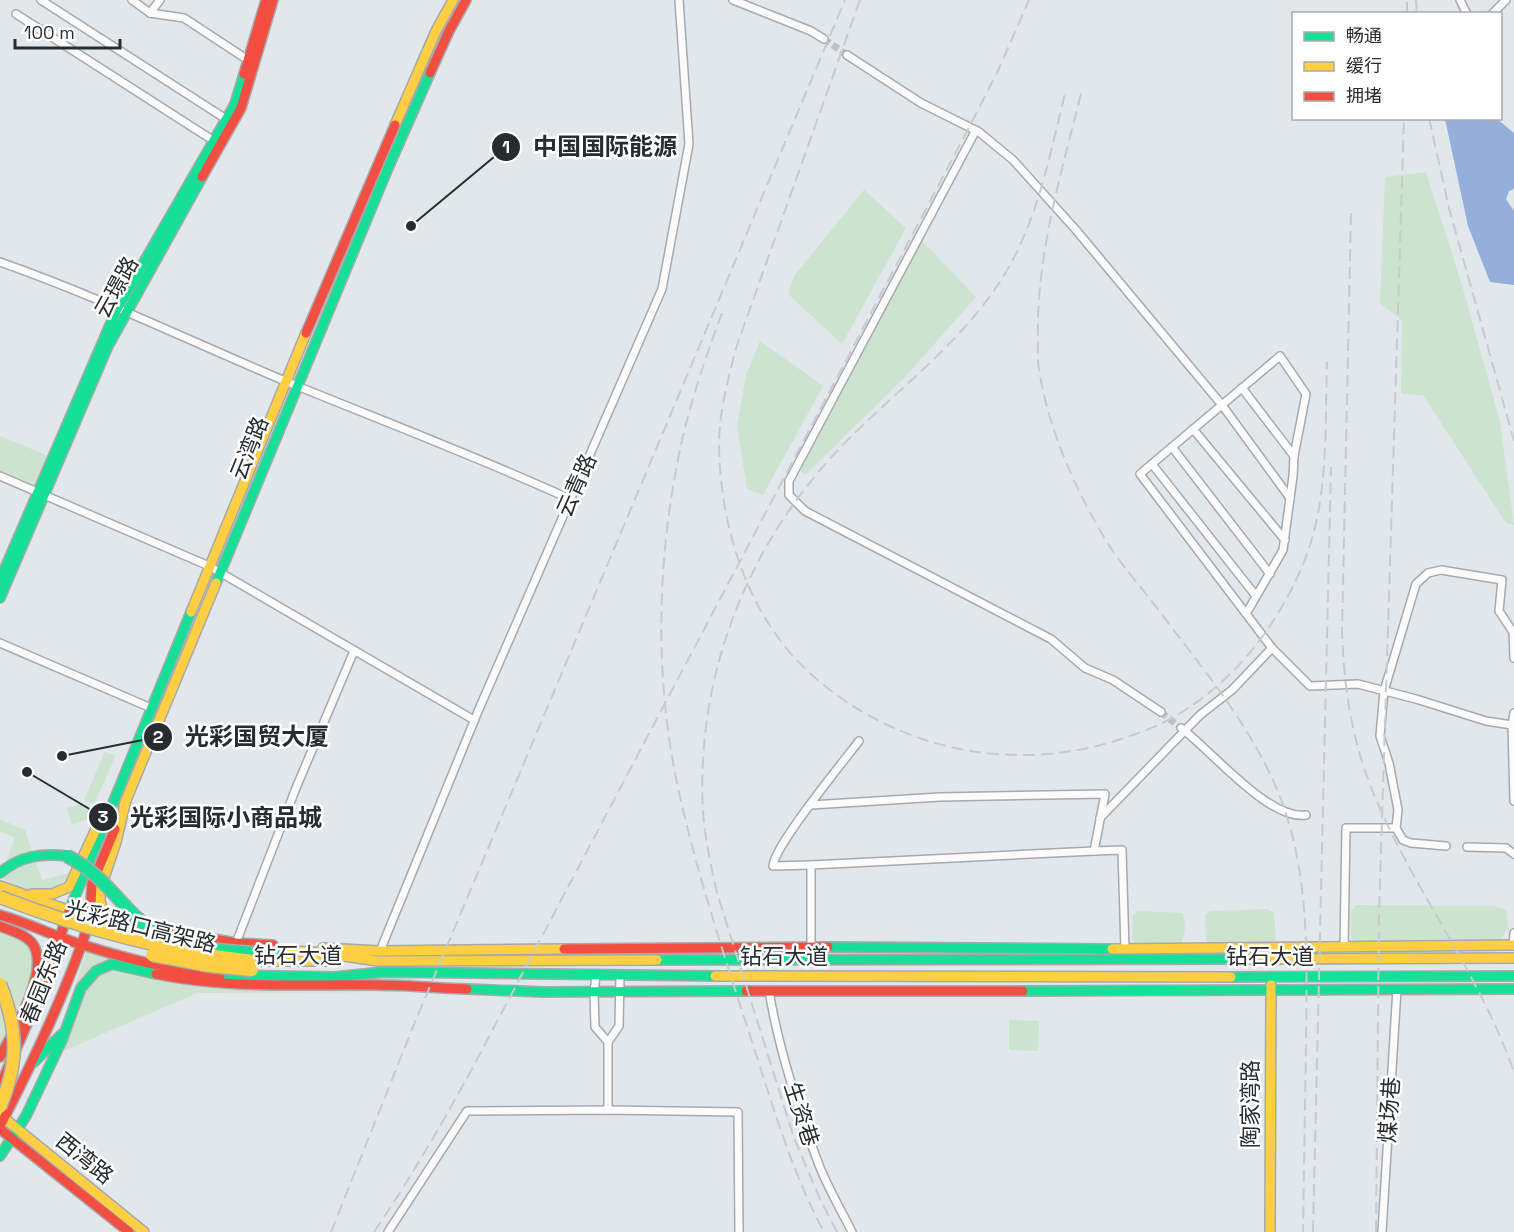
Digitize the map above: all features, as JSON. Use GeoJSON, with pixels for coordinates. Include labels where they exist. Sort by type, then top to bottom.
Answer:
{"type":"FeatureCollection","features":[{"type":"Feature","properties":{"kind":"main road","name":"云璟路"},"geometry":{"type":"LineString","coordinates":[[0,598],[87,374],[235,104],[266,0]]}},
{"type":"Feature","properties":{"kind":"main road","name":"云璟路"},"geometry":{"type":"LineString","coordinates":[[121,311],[241,108],[273,0]]}},
{"type":"Feature","properties":{"kind":"main road","name":"云湾路"},"geometry":{"type":"LineString","coordinates":[[69,911],[220,574],[375,168],[436,31],[453,0]]}},
{"type":"Feature","properties":{"kind":"main road","name":"云湾路"},"geometry":{"type":"LineString","coordinates":[[90,918],[92,884],[151,708],[208,566],[292,384],[449,31],[466,0]]}},
{"type":"Feature","properties":{"kind":"main road","name":"云璟路"},"geometry":{"type":"LineString","coordinates":[[0,580],[41,493]]}},
{"type":"Feature","properties":{"kind":"main road"},"geometry":{"type":"LineString","coordinates":[[0,880],[34,895],[63,891],[69,887],[88,844],[121,798]]}},
{"type":"Feature","properties":{"kind":"main road"},"geometry":{"type":"LineString","coordinates":[[121,798],[113,854],[102,886],[100,901],[104,913],[111,919],[220,946]]}},
{"type":"Feature","properties":{"kind":"main road"},"geometry":{"type":"LineString","coordinates":[[0,873],[30,855],[67,856],[93,871],[138,919],[165,938],[215,950],[277,954],[339,962]]}},
{"type":"Feature","properties":{"kind":"main road","name":"钻石大道"},"geometry":{"type":"LineString","coordinates":[[0,886],[90,918],[191,942],[324,953],[381,961],[596,976],[1208,983],[1514,976]]}},
{"type":"Feature","properties":{"kind":"main road","name":"光彩路口高架路"},"geometry":{"type":"LineString","coordinates":[[0,897],[50,917],[158,948],[253,966],[381,961]]}},
{"type":"Feature","properties":{"kind":"main road","name":"光彩路口高架路"},"geometry":{"type":"LineString","coordinates":[[0,905],[56,927],[156,956],[210,966],[381,961]]}},
{"type":"Feature","properties":{"kind":"main road","name":"春园东路"},"geometry":{"type":"LineString","coordinates":[[0,1086],[43,987],[69,911]]}},
{"type":"Feature","properties":{"kind":"main road"},"geometry":{"type":"LineString","coordinates":[[0,917],[35,948],[38,958],[34,982],[0,1057]]}},
{"type":"Feature","properties":{"kind":"main road","name":"钻石大道"},"geometry":{"type":"LineString","coordinates":[[0,917],[26,922],[82,945],[188,972],[227,976],[334,977],[381,961],[722,958],[810,954],[1147,954],[1514,945]]}},
{"type":"Feature","properties":{"kind":"main road","name":"春园东路"},"geometry":{"type":"LineString","coordinates":[[1,1122],[32,1064],[82,945],[90,918]]}},
{"type":"Feature","properties":{"kind":"main road"},"geometry":{"type":"LineString","coordinates":[[0,926],[15,932]]}},
{"type":"Feature","properties":{"kind":"main road"},"geometry":{"type":"LineString","coordinates":[[169,932],[236,943],[381,961],[435,987]]}},
{"type":"Feature","properties":{"kind":"main road"},"geometry":{"type":"LineString","coordinates":[[1026,954],[1125,949],[1147,954],[1344,947],[1514,945]]}},
{"type":"Feature","properties":{"kind":"main road"},"geometry":{"type":"LineString","coordinates":[[381,961],[425,951],[810,954]]}},
{"type":"Feature","properties":{"kind":"main road"},"geometry":{"type":"LineString","coordinates":[[0,1156],[26,1116],[65,1030],[81,987],[96,970],[112,964],[190,981],[262,986],[377,985],[594,992],[769,992],[1208,983]]}},
{"type":"Feature","properties":{"kind":"main road"},"geometry":{"type":"LineString","coordinates":[[153,973],[188,972]]}},
{"type":"Feature","properties":{"kind":"main road"},"geometry":{"type":"LineString","coordinates":[[1271,983],[1397,989],[1514,988]]}},
{"type":"Feature","properties":{"kind":"main road","name":"陶家湾路"},"geometry":{"type":"LineString","coordinates":[[1270,1232],[1271,983]]}},
{"type":"Feature","properties":{"kind":"main road"},"geometry":{"type":"LineString","coordinates":[[0,984],[8,1003],[15,1038],[12,1077],[0,1107]]}},
{"type":"Feature","properties":{"kind":"main road"},"geometry":{"type":"LineString","coordinates":[[32,1064],[65,1030]]}},
{"type":"Feature","properties":{"kind":"main road","name":"西湾路"},"geometry":{"type":"LineString","coordinates":[[1,1122],[129,1232]]}},
{"type":"Feature","properties":{"kind":"main road","name":"西湾路"},"geometry":{"type":"LineString","coordinates":[[15,1134],[144,1232]]}},
{"type":"Feature","properties":{"kind":"street"},"geometry":{"type":"LineString","coordinates":[[41,0],[226,119]]}},
{"type":"Feature","properties":{"kind":"street"},"geometry":{"type":"LineString","coordinates":[[132,0],[150,13],[184,18],[248,60]]}},
{"type":"Feature","properties":{"kind":"street"},"geometry":{"type":"LineString","coordinates":[[150,13],[160,0]]}},
{"type":"Feature","properties":{"kind":"street","name":"云青路"},"geometry":{"type":"LineString","coordinates":[[381,961],[474,720],[662,289],[689,144],[680,0]]}},
{"type":"Feature","properties":{"kind":"street"},"geometry":{"type":"LineString","coordinates":[[733,0],[812,31],[824,39]]}},
{"type":"Feature","properties":{"kind":"street"},"geometry":{"type":"LineString","coordinates":[[1494,12],[1506,0]]}},
{"type":"Feature","properties":{"kind":"street"},"geometry":{"type":"LineString","coordinates":[[16,14],[214,141]]}},
{"type":"Feature","properties":{"kind":"street"},"geometry":{"type":"LineString","coordinates":[[847,55],[921,103],[976,130],[1013,160],[1076,230],[1222,405],[1290,498]]}},
{"type":"Feature","properties":{"kind":"street"},"geometry":{"type":"LineString","coordinates":[[976,130],[789,481],[789,495],[805,511],[1052,639],[1085,668],[1113,680],[1161,712]]}},
{"type":"Feature","properties":{"kind":"street"},"geometry":{"type":"LineString","coordinates":[[0,262],[50,279],[292,384],[498,466],[570,499]]}},
{"type":"Feature","properties":{"kind":"street"},"geometry":{"type":"LineString","coordinates":[[1246,614],[1283,550],[1294,456],[1306,394],[1280,356],[1140,474],[1246,614],[1272,648],[1310,686],[1358,684],[1486,721],[1512,725]]}},
{"type":"Feature","properties":{"kind":"street"},"geometry":{"type":"LineString","coordinates":[[1242,388],[1294,456]]}},
{"type":"Feature","properties":{"kind":"street"},"geometry":{"type":"LineString","coordinates":[[1193,429],[1285,540]]}},
{"type":"Feature","properties":{"kind":"street"},"geometry":{"type":"LineString","coordinates":[[1172,447],[1270,574]]}},
{"type":"Feature","properties":{"kind":"street"},"geometry":{"type":"LineString","coordinates":[[1152,464],[1256,596]]}},
{"type":"Feature","properties":{"kind":"street"},"geometry":{"type":"LineString","coordinates":[[0,476],[208,566],[474,720]]}},
{"type":"Feature","properties":{"kind":"street"},"geometry":{"type":"LineString","coordinates":[[1446,846],[1411,843],[1403,840],[1396,828],[1398,810],[1389,764],[1380,736],[1384,691],[1416,584],[1428,573],[1442,570],[1502,580],[1499,611],[1513,632],[1514,658]]}},
{"type":"Feature","properties":{"kind":"street"},"geometry":{"type":"LineString","coordinates":[[0,643],[151,708]]}},
{"type":"Feature","properties":{"kind":"street"},"geometry":{"type":"LineString","coordinates":[[1100,818],[1183,729],[1232,690],[1272,648]]}},
{"type":"Feature","properties":{"kind":"street"},"geometry":{"type":"LineString","coordinates":[[236,943],[296,788],[354,651]]}},
{"type":"Feature","properties":{"kind":"street"},"geometry":{"type":"LineString","coordinates":[[1514,712],[1512,725],[1514,801]]}},
{"type":"Feature","properties":{"kind":"street"},"geometry":{"type":"LineString","coordinates":[[1183,729],[1221,762],[1245,788],[1265,801],[1298,817],[1306,815]]}},
{"type":"Feature","properties":{"kind":"street"},"geometry":{"type":"LineString","coordinates":[[859,741],[811,805],[774,859],[773,866],[1122,850],[1125,949]]}},
{"type":"Feature","properties":{"kind":"street"},"geometry":{"type":"LineString","coordinates":[[811,805],[940,797],[1105,794],[1094,851]]}},
{"type":"Feature","properties":{"kind":"street"},"geometry":{"type":"LineString","coordinates":[[1344,947],[1346,828],[1396,828]]}},
{"type":"Feature","properties":{"kind":"street"},"geometry":{"type":"LineString","coordinates":[[1467,847],[1506,848],[1514,854]]}},
{"type":"Feature","properties":{"kind":"street"},"geometry":{"type":"LineString","coordinates":[[810,954],[811,865]]}},
{"type":"Feature","properties":{"kind":"street"},"geometry":{"type":"LineString","coordinates":[[596,976],[594,992],[596,1027],[608,1042]]}},
{"type":"Feature","properties":{"kind":"street"},"geometry":{"type":"LineString","coordinates":[[608,1110],[608,1042],[619,1026],[620,976]]}},
{"type":"Feature","properties":{"kind":"street","name":"煤场巷"},"geometry":{"type":"LineString","coordinates":[[1382,1232],[1397,989]]}},
{"type":"Feature","properties":{"kind":"street","name":"生资巷"},"geometry":{"type":"LineString","coordinates":[[769,992],[776,1029],[798,1104],[820,1167],[852,1232]]}},
{"type":"Feature","properties":{"kind":"street"},"geometry":{"type":"LineString","coordinates":[[388,1232],[467,1111],[608,1110],[738,1112],[739,1232]]}},
{"type":"Feature","properties":{"kind":"green space"},"geometry":{"type":"Polygon","coordinates":[[[1426,172],[1462,285],[1500,422],[1514,525],[1506,523],[1423,395],[1401,394],[1402,320],[1380,303],[1385,177],[1426,172]]]}},
{"type":"Feature","properties":{"kind":"green space"},"geometry":{"type":"Polygon","coordinates":[[[864,190],[906,228],[842,344],[788,294],[794,276],[864,190]]]}},
{"type":"Feature","properties":{"kind":"green space"},"geometry":{"type":"Polygon","coordinates":[[[918,237],[976,297],[903,379],[805,475],[797,467],[918,237]]]}},
{"type":"Feature","properties":{"kind":"green space"},"geometry":{"type":"Polygon","coordinates":[[[760,341],[823,386],[763,495],[747,489],[737,426],[746,375],[760,341]]]}},
{"type":"Feature","properties":{"kind":"green space"},"geometry":{"type":"Polygon","coordinates":[[[0,436],[46,455],[49,460],[36,488],[0,473],[0,436]]]}},
{"type":"Feature","properties":{"kind":"green space"},"geometry":{"type":"Polygon","coordinates":[[[105,752],[116,755],[94,804],[84,800],[105,752]]]}},
{"type":"Feature","properties":{"kind":"green space"},"geometry":{"type":"Polygon","coordinates":[[[81,804],[92,808],[88,819],[72,825],[67,808],[81,804]]]}},
{"type":"Feature","properties":{"kind":"green space"},"geometry":{"type":"Polygon","coordinates":[[[0,819],[25,830],[42,880],[69,873],[60,885],[51,891],[35,893],[0,877],[15,838],[0,831],[0,819]]]}},
{"type":"Feature","properties":{"kind":"green space"},"geometry":{"type":"Polygon","coordinates":[[[1356,905],[1495,906],[1506,910],[1508,928],[1500,941],[1355,941],[1351,939],[1351,911],[1356,905]]]}},
{"type":"Feature","properties":{"kind":"green space"},"geometry":{"type":"Polygon","coordinates":[[[1267,909],[1274,913],[1276,941],[1273,944],[1210,944],[1206,941],[1205,916],[1210,911],[1267,909]]]}},
{"type":"Feature","properties":{"kind":"green space"},"geometry":{"type":"Polygon","coordinates":[[[1138,911],[1182,913],[1185,928],[1181,943],[1135,943],[1132,940],[1133,915],[1138,911]]]}},
{"type":"Feature","properties":{"kind":"green space"},"geometry":{"type":"Polygon","coordinates":[[[0,930],[20,939],[30,947],[35,959],[35,967],[0,1049],[0,930]]]}},
{"type":"Feature","properties":{"kind":"green space"},"geometry":{"type":"Polygon","coordinates":[[[86,953],[176,975],[289,981],[416,977],[410,992],[197,993],[50,1057],[86,953]]]}},
{"type":"Feature","properties":{"kind":"green space"},"geometry":{"type":"Polygon","coordinates":[[[1009,1020],[1039,1021],[1038,1051],[1009,1050],[1009,1020]]]}},
{"type":"Feature","properties":{"kind":"water"},"geometry":{"type":"Polygon","coordinates":[[[1445,120],[1498,120],[1514,133],[1514,189],[1509,191],[1506,199],[1514,211],[1514,285],[1490,282],[1468,226],[1445,120]]]}},
{"type":"Feature","properties":{"kind":"tunnel"},"geometry":{"type":"LineString","coordinates":[[824,39],[847,55]]}},
{"type":"Feature","properties":{"kind":"tunnel"},"geometry":{"type":"LineString","coordinates":[[1161,712],[1181,728]]}},
{"type":"Feature","properties":{"kind":"railway"},"geometry":{"type":"LineString","coordinates":[[331,1232],[415,1022],[845,0]]}},
{"type":"Feature","properties":{"kind":"railway"},"geometry":{"type":"LineString","coordinates":[[860,0],[736,348],[722,408],[719,433],[725,508],[732,539],[754,599],[770,626],[789,651],[811,674],[844,700],[881,722],[919,738],[959,749],[1000,754],[1041,754],[1083,749],[1151,728],[1198,701],[1236,668],[1253,649],[1281,608],[1304,562],[1318,514],[1322,489],[1327,362]]}},
{"type":"Feature","properties":{"kind":"railway"},"geometry":{"type":"LineString","coordinates":[[374,1232],[425,1151],[473,1067],[965,135],[997,73],[1029,0]]}},
{"type":"Feature","properties":{"kind":"railway"},"geometry":{"type":"LineString","coordinates":[[1407,0],[1407,12]]}},
{"type":"Feature","properties":{"kind":"railway"},"geometry":{"type":"LineString","coordinates":[[1416,0],[1417,12]]}},
{"type":"Feature","properties":{"kind":"railway"},"geometry":{"type":"LineString","coordinates":[[837,1232],[794,1138],[717,893],[703,811],[703,761],[708,711],[718,663],[733,617],[753,572],[777,529],[805,488],[838,450],[946,347],[966,326],[1003,277],[1034,210],[1066,90]]}},
{"type":"Feature","properties":{"kind":"railway"},"geometry":{"type":"LineString","coordinates":[[1081,94],[1051,215],[1041,277],[1038,354],[1043,393],[1064,458],[1105,539],[1228,702],[1258,750],[1271,776],[1291,831],[1302,890],[1306,951],[1303,1232]]}},
{"type":"Feature","properties":{"kind":"railway"},"geometry":{"type":"LineString","coordinates":[[1376,1232],[1379,915],[1404,120]]}},
{"type":"Feature","properties":{"kind":"railway"},"geometry":{"type":"LineString","coordinates":[[1429,120],[1449,208],[1514,441]]}},
{"type":"Feature","properties":{"kind":"railway"},"geometry":{"type":"LineString","coordinates":[[1351,213],[1342,631],[1351,719],[1362,762],[1378,804],[1411,871],[1484,1003],[1514,1072]]}},
{"type":"Feature","properties":{"kind":"railway"},"geometry":{"type":"LineString","coordinates":[[722,313],[687,420],[667,526],[661,618],[666,711],[681,801],[710,910],[780,1126],[800,1180],[824,1232]]}},
{"type":"Feature","properties":{"kind":"railway"},"geometry":{"type":"LineString","coordinates":[[1313,1232],[1331,467]]}},
{"type":"Feature","properties":{"kind":"traffic: fast"},"geometry":{"type":"LineString","coordinates":[[216,583],[388,168],[430,73]]}},
{"type":"Feature","properties":{"kind":"traffic: fast"},"geometry":{"type":"LineString","coordinates":[[0,580],[117,309],[235,104],[244,74]]}},
{"type":"Feature","properties":{"kind":"traffic: fast"},"geometry":{"type":"LineString","coordinates":[[0,598],[108,346],[202,177]]}},
{"type":"Feature","properties":{"kind":"traffic: fast"},"geometry":{"type":"LineString","coordinates":[[69,911],[191,612]]}},
{"type":"Feature","properties":{"kind":"traffic: fast"},"geometry":{"type":"LineString","coordinates":[[0,873],[23,859],[48,855],[67,856]]}},
{"type":"Feature","properties":{"kind":"traffic: fast"},"geometry":{"type":"LineString","coordinates":[[67,856],[97,876],[136,917],[167,938],[202,948],[277,954]]}},
{"type":"Feature","properties":{"kind":"traffic: fast"},"geometry":{"type":"LineString","coordinates":[[828,947],[1112,949]]}},
{"type":"Feature","properties":{"kind":"traffic: fast"},"geometry":{"type":"LineString","coordinates":[[657,960],[1239,959]]}},
{"type":"Feature","properties":{"kind":"traffic: fast"},"geometry":{"type":"LineString","coordinates":[[0,1156],[26,1116],[62,1040],[81,988],[96,971],[112,964],[156,974]]}},
{"type":"Feature","properties":{"kind":"traffic: fast"},"geometry":{"type":"LineString","coordinates":[[220,975],[334,977],[384,972],[715,976]]}},
{"type":"Feature","properties":{"kind":"traffic: fast"},"geometry":{"type":"LineString","coordinates":[[1231,977],[1514,976]]}},
{"type":"Feature","properties":{"kind":"traffic: fast"},"geometry":{"type":"LineString","coordinates":[[467,989],[543,992],[746,991]]}},
{"type":"Feature","properties":{"kind":"traffic: fast"},"geometry":{"type":"LineString","coordinates":[[1023,991],[1514,989]]}},
{"type":"Feature","properties":{"kind":"traffic: fast"},"geometry":{"type":"LineString","coordinates":[[34,1062],[62,1034]]}},
{"type":"Feature","properties":{"kind":"traffic: slow"},"geometry":{"type":"LineString","coordinates":[[395,125],[436,31],[453,0]]}},
{"type":"Feature","properties":{"kind":"traffic: slow"},"geometry":{"type":"LineString","coordinates":[[191,612],[306,333]]}},
{"type":"Feature","properties":{"kind":"traffic: slow"},"geometry":{"type":"LineString","coordinates":[[124,805],[216,583]]}},
{"type":"Feature","properties":{"kind":"traffic: slow"},"geometry":{"type":"LineString","coordinates":[[119,920],[104,912],[100,902],[100,890],[116,842],[126,800]]}},
{"type":"Feature","properties":{"kind":"traffic: slow"},"geometry":{"type":"LineString","coordinates":[[32,894],[52,894],[69,887],[96,829]]}},
{"type":"Feature","properties":{"kind":"traffic: slow"},"geometry":{"type":"LineString","coordinates":[[0,886],[90,918],[156,934]]}},
{"type":"Feature","properties":{"kind":"traffic: slow"},"geometry":{"type":"LineString","coordinates":[[0,897],[93,929],[156,945],[253,961]]}},
{"type":"Feature","properties":{"kind":"traffic: slow"},"geometry":{"type":"LineString","coordinates":[[1112,949],[1514,945]]}},
{"type":"Feature","properties":{"kind":"traffic: slow"},"geometry":{"type":"LineString","coordinates":[[323,948],[380,951],[564,949]]}},
{"type":"Feature","properties":{"kind":"traffic: slow"},"geometry":{"type":"LineString","coordinates":[[266,949],[324,953],[378,961],[657,960]]}},
{"type":"Feature","properties":{"kind":"traffic: slow"},"geometry":{"type":"LineString","coordinates":[[152,955],[210,966],[252,970]]}},
{"type":"Feature","properties":{"kind":"traffic: slow"},"geometry":{"type":"LineString","coordinates":[[1239,959],[1514,958]]}},
{"type":"Feature","properties":{"kind":"traffic: slow"},"geometry":{"type":"LineString","coordinates":[[253,961],[338,961]]}},
{"type":"Feature","properties":{"kind":"traffic: slow"},"geometry":{"type":"LineString","coordinates":[[715,976],[1231,977]]}},
{"type":"Feature","properties":{"kind":"traffic: slow"},"geometry":{"type":"LineString","coordinates":[[0,984],[10,1016],[14,1046],[11,1075],[0,1107]]}},
{"type":"Feature","properties":{"kind":"traffic: slow"},"geometry":{"type":"LineString","coordinates":[[1270,1232],[1271,985]]}},
{"type":"Feature","properties":{"kind":"traffic: slow"},"geometry":{"type":"LineString","coordinates":[[0,1115],[144,1232]]}},
{"type":"Feature","properties":{"kind":"traffic: jam"},"geometry":{"type":"LineString","coordinates":[[244,74],[266,0]]}},
{"type":"Feature","properties":{"kind":"traffic: jam"},"geometry":{"type":"LineString","coordinates":[[202,177],[241,108],[273,0]]}},
{"type":"Feature","properties":{"kind":"traffic: jam"},"geometry":{"type":"LineString","coordinates":[[430,73],[466,0]]}},
{"type":"Feature","properties":{"kind":"traffic: jam"},"geometry":{"type":"LineString","coordinates":[[306,333],[395,125]]}},
{"type":"Feature","properties":{"kind":"traffic: jam"},"geometry":{"type":"LineString","coordinates":[[90,918],[92,884],[115,829]]}},
{"type":"Feature","properties":{"kind":"traffic: jam"},"geometry":{"type":"LineString","coordinates":[[0,1086],[43,987],[68,913]]}},
{"type":"Feature","properties":{"kind":"traffic: jam"},"geometry":{"type":"LineString","coordinates":[[0,915],[116,955],[151,964],[220,975]]}},
{"type":"Feature","properties":{"kind":"traffic: jam"},"geometry":{"type":"LineString","coordinates":[[0,1126],[49,1025],[90,920]]}},
{"type":"Feature","properties":{"kind":"traffic: jam"},"geometry":{"type":"LineString","coordinates":[[0,926],[29,940],[35,948],[37,960],[33,988],[27,1004],[0,1057]]}},
{"type":"Feature","properties":{"kind":"traffic: jam"},"geometry":{"type":"LineString","coordinates":[[156,929],[236,943],[273,945]]}},
{"type":"Feature","properties":{"kind":"traffic: jam"},"geometry":{"type":"LineString","coordinates":[[564,949],[828,947]]}},
{"type":"Feature","properties":{"kind":"traffic: jam"},"geometry":{"type":"LineString","coordinates":[[156,974],[237,984],[387,985],[467,989]]}},
{"type":"Feature","properties":{"kind":"traffic: jam"},"geometry":{"type":"LineString","coordinates":[[746,991],[1023,991]]}},
{"type":"Feature","properties":{"kind":"traffic: jam"},"geometry":{"type":"LineString","coordinates":[[0,1129],[129,1232]]}},
{"type":"Feature","properties":{"kind":"place","name":"中国国际能源"},"geometry":{"type":"Point","coordinates":[411,226]}},
{"type":"Feature","properties":{"kind":"place","name":"光彩国贸大厦"},"geometry":{"type":"Point","coordinates":[62,756]}},
{"type":"Feature","properties":{"kind":"place","name":"光彩国际小商品城"},"geometry":{"type":"Point","coordinates":[27,772]}}]}
